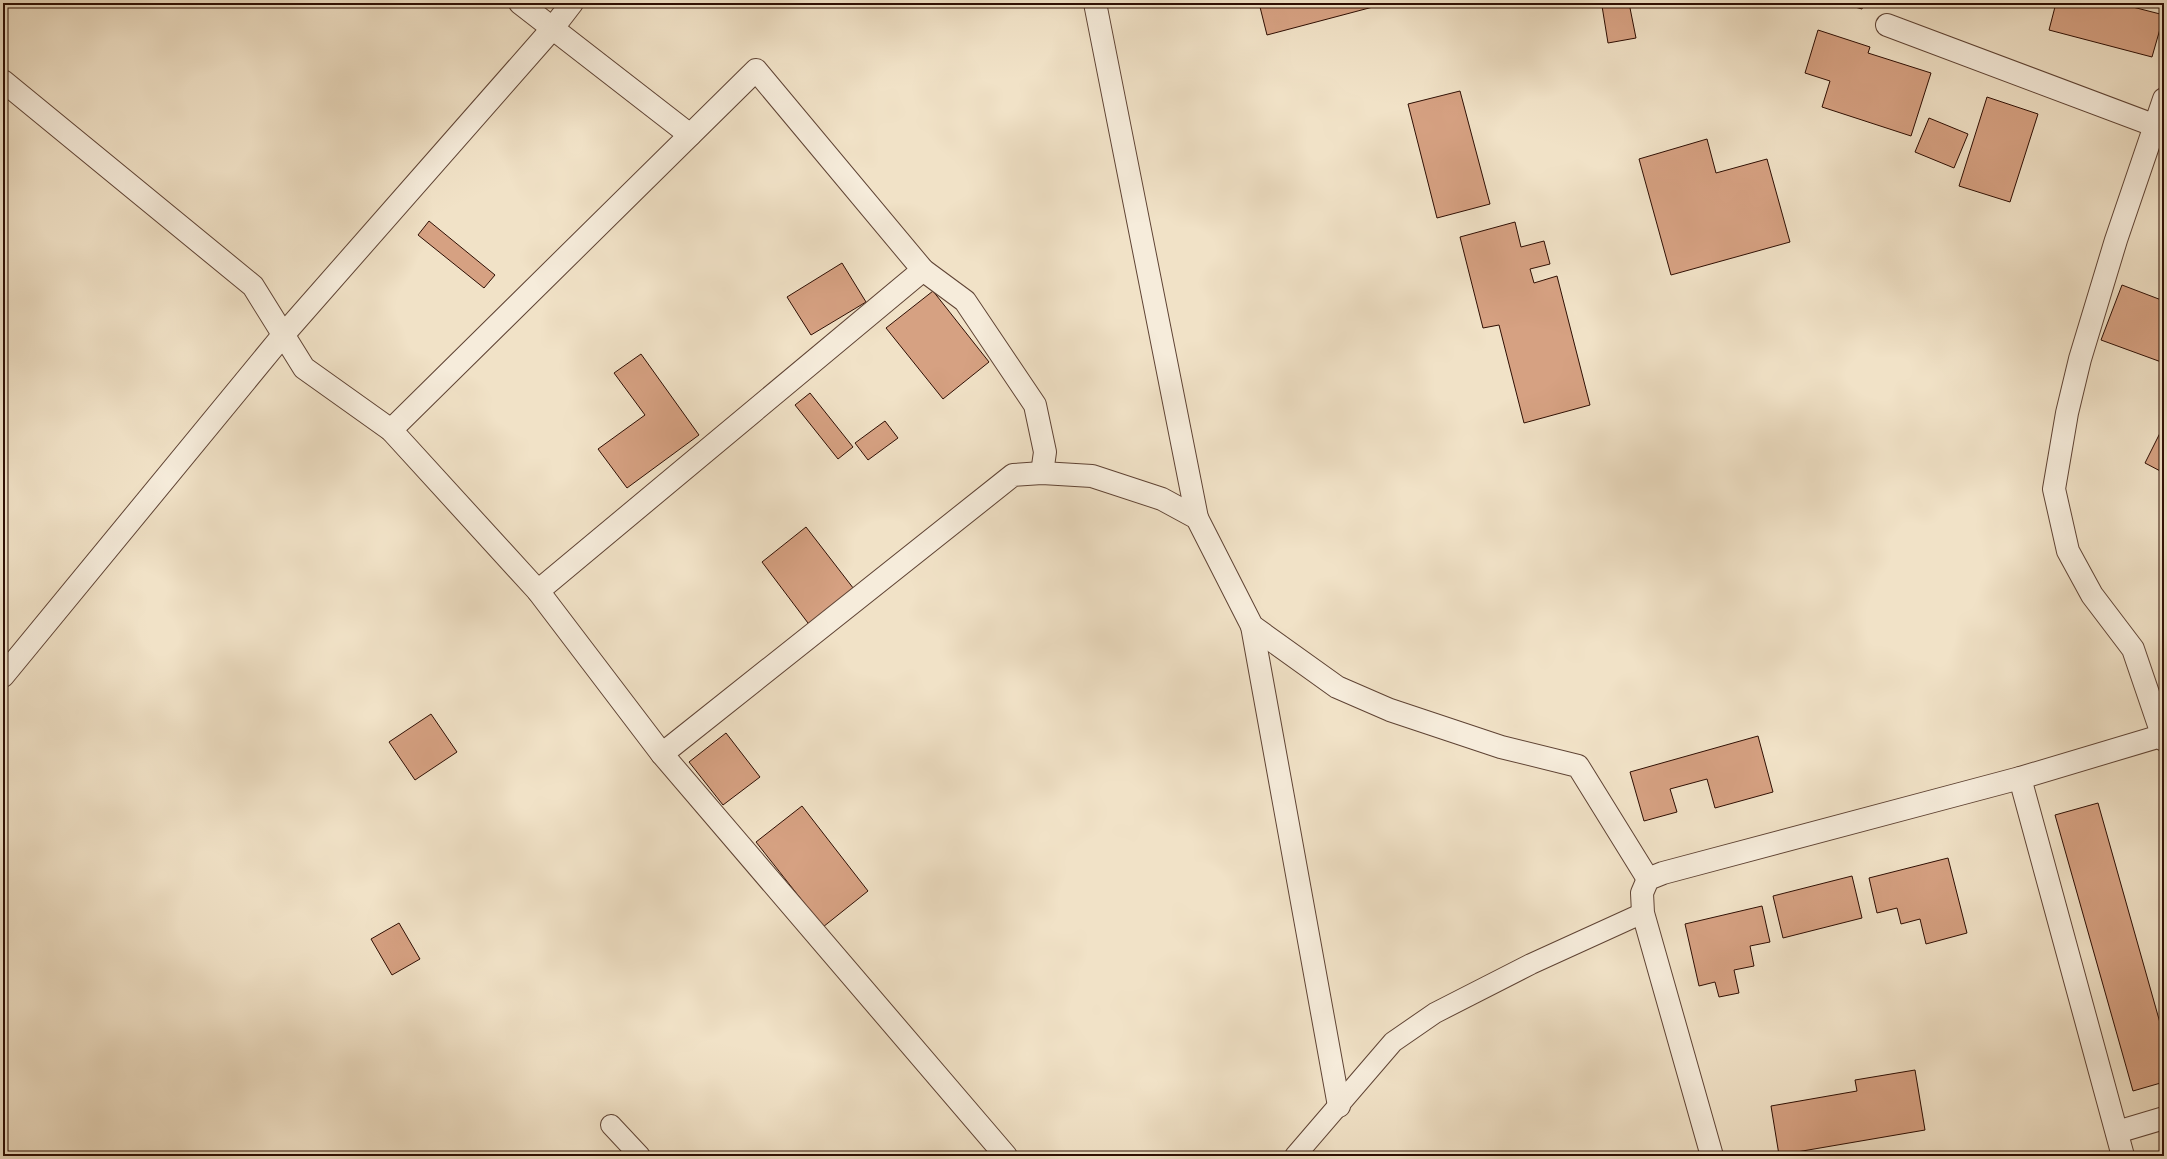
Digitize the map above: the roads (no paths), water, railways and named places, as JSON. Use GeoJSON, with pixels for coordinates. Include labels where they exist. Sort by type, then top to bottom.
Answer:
{"type":"FeatureCollection","features":[{"type":"Feature","properties":{"kind":"street"},"geometry":{"type":"LineString","coordinates":[[520,3],[690,135]]}},
{"type":"Feature","properties":{"kind":"street"},"geometry":{"type":"LineString","coordinates":[[3,676],[284,334],[552,28],[572,3]]}},
{"type":"Feature","properties":{"kind":"street"},"geometry":{"type":"LineString","coordinates":[[1095,3],[1197,518],[1252,626],[1339,1106]]}},
{"type":"Feature","properties":{"kind":"street"},"geometry":{"type":"LineString","coordinates":[[1887,25],[2159,128]]}},
{"type":"Feature","properties":{"kind":"street"},"geometry":{"type":"LineString","coordinates":[[391,430],[756,70],[923,270],[965,300],[1035,405],[1046,452],[1042,473]]}},
{"type":"Feature","properties":{"kind":"street"},"geometry":{"type":"LineString","coordinates":[[3,82],[253,286],[304,368],[391,430],[538,591],[662,754],[1006,1156]]}},
{"type":"Feature","properties":{"kind":"street"},"geometry":{"type":"LineString","coordinates":[[1712,1156],[1643,913],[1642,893],[1648,879],[1663,873],[2020,778],[2164,736],[2133,649],[2092,595],[2068,551],[2054,489],[2067,413],[2080,359],[2116,240],[2159,128],[2164,99]]}},
{"type":"Feature","properties":{"kind":"street"},"geometry":{"type":"LineString","coordinates":[[538,591],[923,270]]}},
{"type":"Feature","properties":{"kind":"street"},"geometry":{"type":"LineString","coordinates":[[662,754],[1013,475],[1042,473],[1092,476],[1162,499],[1197,518]]}},
{"type":"Feature","properties":{"kind":"street"},"geometry":{"type":"LineString","coordinates":[[1252,626],[1337,687],[1377,704],[1501,747],[1578,766],[1648,879]]}},
{"type":"Feature","properties":{"kind":"street"},"geometry":{"type":"LineString","coordinates":[[2020,778],[2123,1156]]}},
{"type":"Feature","properties":{"kind":"street"},"geometry":{"type":"LineString","coordinates":[[2117,1132],[2164,1118]]}},
{"type":"Feature","properties":{"kind":"lane"},"geometry":{"type":"LineString","coordinates":[[1295,1156],[1393,1042],[1435,1014],[1530,964],[1643,913]]}},
{"type":"Feature","properties":{"kind":"lane"},"geometry":{"type":"LineString","coordinates":[[611,1125],[640,1156]]}}]}
